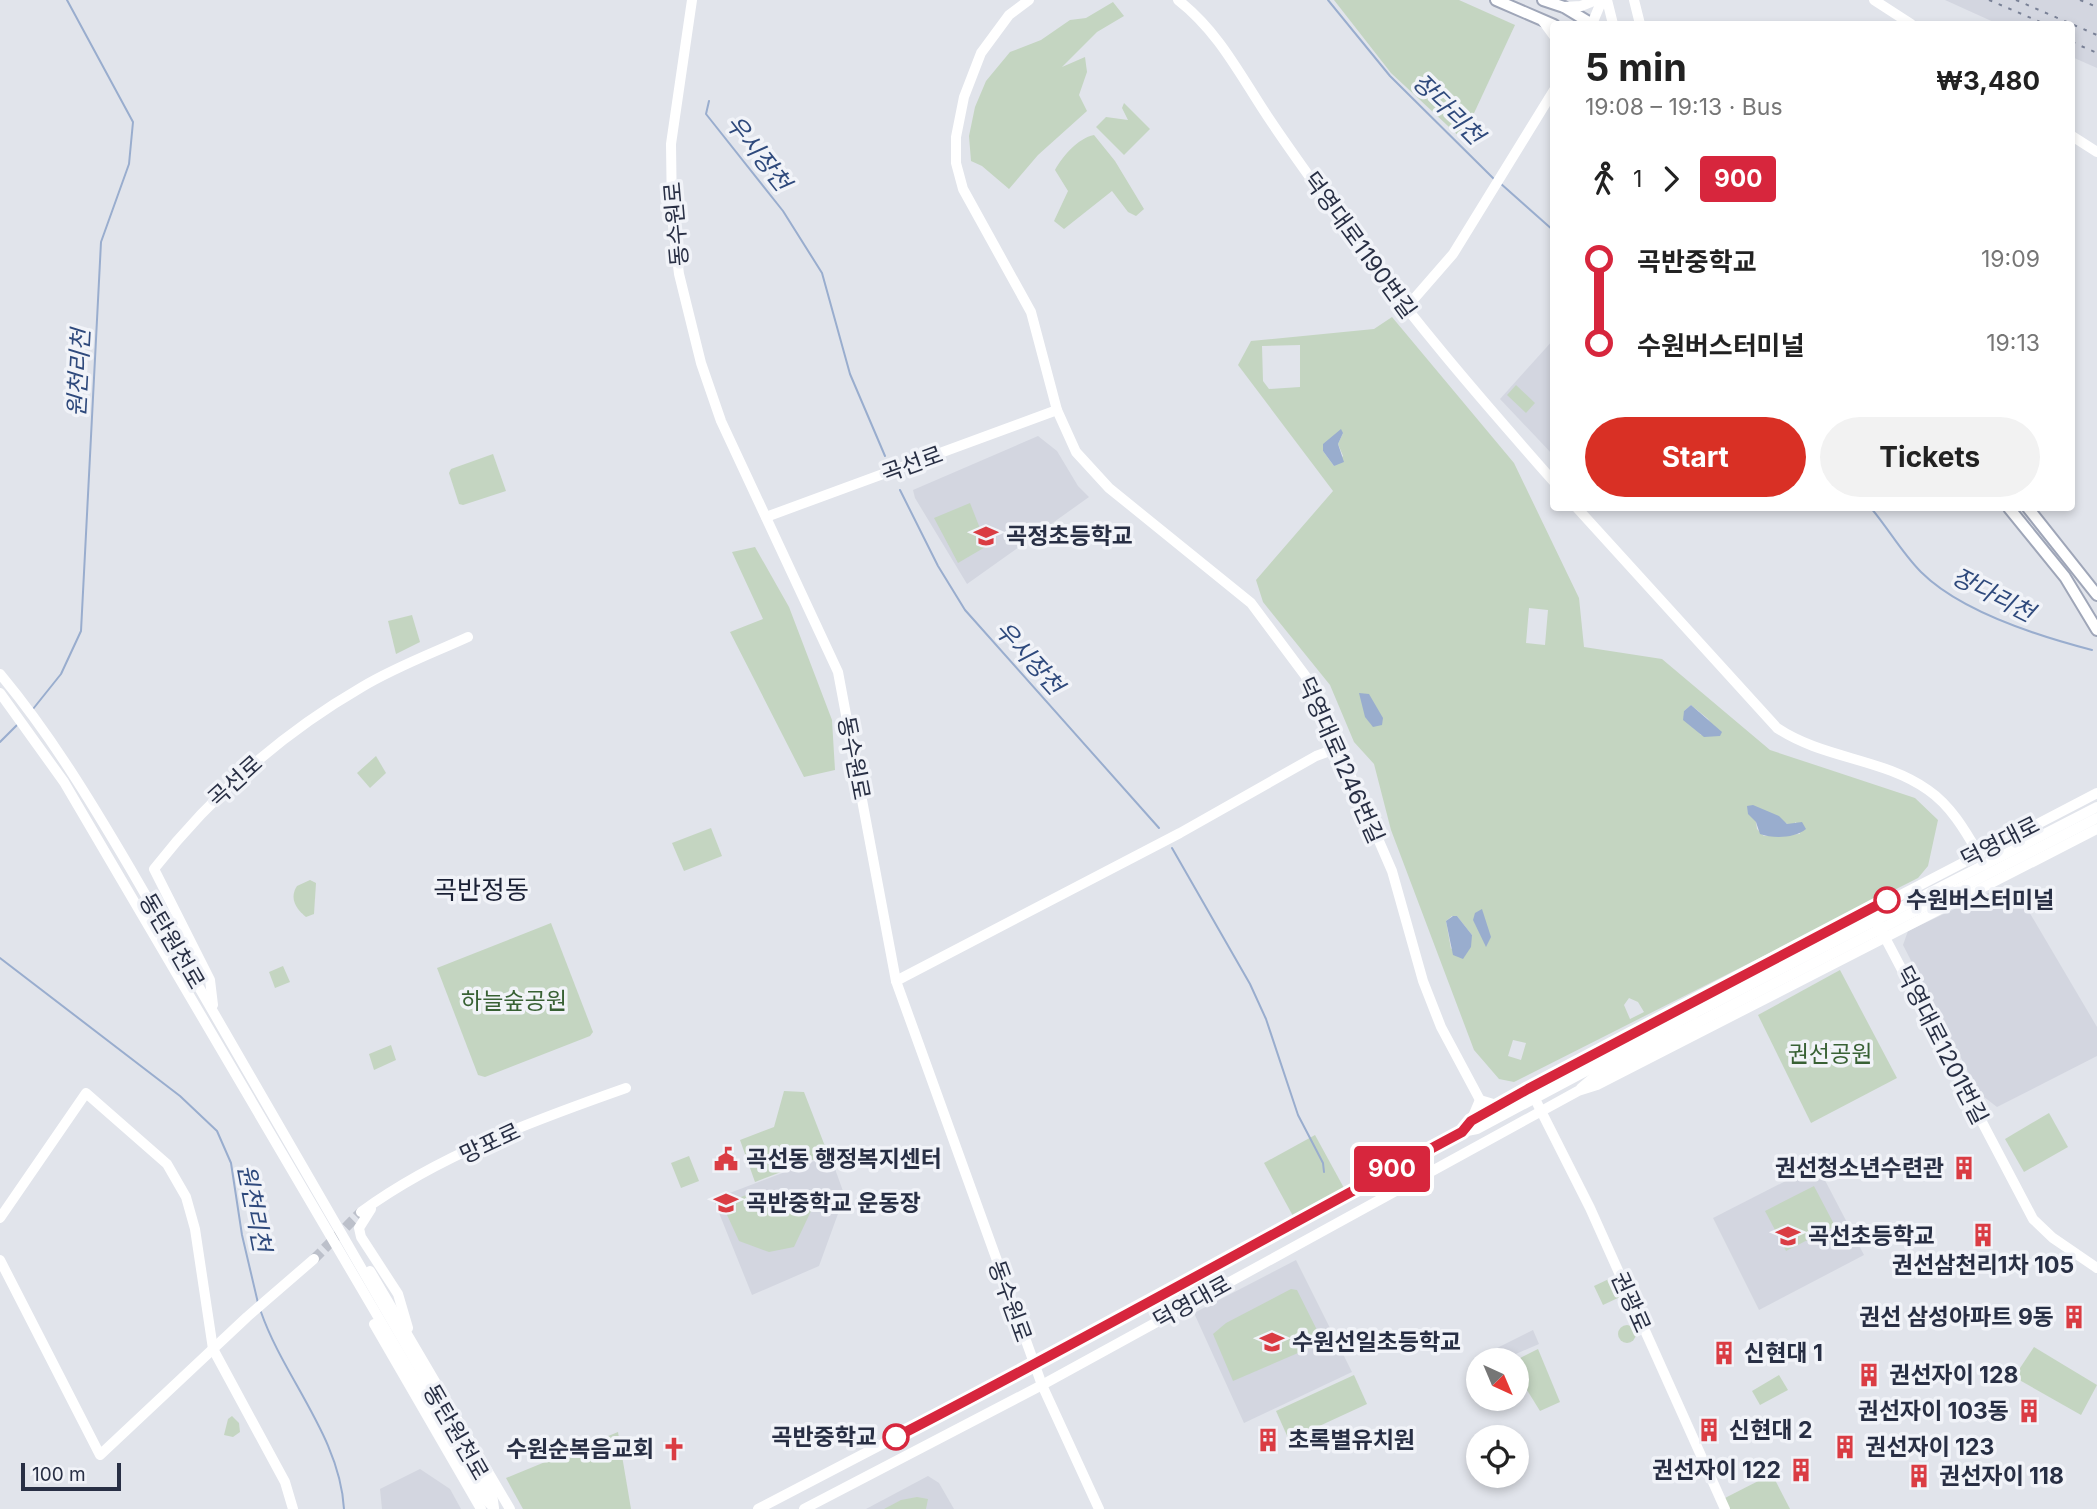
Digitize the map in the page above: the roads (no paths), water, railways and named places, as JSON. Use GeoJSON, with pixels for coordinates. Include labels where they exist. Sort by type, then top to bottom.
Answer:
{"type":"FeatureCollection","features":[{"type":"Feature","properties":{"kind":"main road","name":"동수원로"},"geometry":{"type":"LineString","coordinates":[[691,0],[671,144],[672,216],[679,274],[701,363],[721,421],[838,671],[896,981],[1034,1365],[1099,1509]]}},
{"type":"Feature","properties":{"kind":"main road"},"geometry":{"type":"LineString","coordinates":[[689,20],[701,0]]}},
{"type":"Feature","properties":{"kind":"main road","name":"덕영대로1246번길"},"geometry":{"type":"LineString","coordinates":[[1029,0],[1009,15],[981,53],[964,97],[956,137],[956,163],[963,189],[1031,312],[1057,411],[1076,452],[1109,488],[1251,603],[1310,682],[1392,871],[1423,981],[1441,1027],[1480,1100]]}},
{"type":"Feature","properties":{"kind":"main road","name":"덕영대로1190번길"},"geometry":{"type":"LineString","coordinates":[[1178,0],[1201,18],[1229,53],[1268,117],[1406,308],[1450,364],[1550,477]]}},
{"type":"Feature","properties":{"kind":"main road"},"geometry":{"type":"LineString","coordinates":[[1496,0],[1549,23]]}},
{"type":"Feature","properties":{"kind":"main road"},"geometry":{"type":"LineString","coordinates":[[1543,0],[1564,7],[1587,21]]}},
{"type":"Feature","properties":{"kind":"main road"},"geometry":{"type":"LineString","coordinates":[[1564,7],[1581,6],[1596,0]]}},
{"type":"Feature","properties":{"kind":"main road"},"geometry":{"type":"LineString","coordinates":[[1593,21],[1602,0]]}},
{"type":"Feature","properties":{"kind":"main road"},"geometry":{"type":"LineString","coordinates":[[1608,0],[1612,21]]}},
{"type":"Feature","properties":{"kind":"main road"},"geometry":{"type":"LineString","coordinates":[[1634,0],[1639,21]]}},
{"type":"Feature","properties":{"kind":"main road"},"geometry":{"type":"LineString","coordinates":[[1874,0],[1906,21]]}},
{"type":"Feature","properties":{"kind":"main road"},"geometry":{"type":"LineString","coordinates":[[1406,308],[1453,254],[1550,97]]}},
{"type":"Feature","properties":{"kind":"main road"},"geometry":{"type":"LineString","coordinates":[[2075,138],[2097,152]]}},
{"type":"Feature","properties":{"kind":"main road","name":"곡선로"},"geometry":{"type":"LineString","coordinates":[[766,517],[1057,411]]}},
{"type":"Feature","properties":{"kind":"main road"},"geometry":{"type":"LineString","coordinates":[[1580,511],[1777,728],[1799,743],[1896,774],[1928,790],[1961,824],[1978,853]]}},
{"type":"Feature","properties":{"kind":"main road"},"geometry":{"type":"LineString","coordinates":[[2011,511],[2065,577],[2097,630]]}},
{"type":"Feature","properties":{"kind":"main road"},"geometry":{"type":"LineString","coordinates":[[2030,511],[2097,595]]}},
{"type":"Feature","properties":{"kind":"main road","name":"곡선로"},"geometry":{"type":"LineString","coordinates":[[214,1011],[210,980],[154,869],[192,821],[233,780],[281,741],[363,686],[468,637]]}},
{"type":"Feature","properties":{"kind":"main road","name":"동탄원천로"},"geometry":{"type":"LineString","coordinates":[[0,674],[39,722],[130,867],[492,1494],[494,1508],[485,1499],[64,782],[0,693]]}},
{"type":"Feature","properties":{"kind":"main road"},"geometry":{"type":"LineString","coordinates":[[896,981],[1180,833],[1316,756],[1338,748]]}},
{"type":"Feature","properties":{"kind":"main road","name":"덕영대로"},"geometry":{"type":"LineString","coordinates":[[1462,1132],[1471,1121],[1870,909],[2097,793]]}},
{"type":"Feature","properties":{"kind":"main road"},"geometry":{"type":"LineString","coordinates":[[1695,1018],[2097,807]]}},
{"type":"Feature","properties":{"kind":"main road"},"geometry":{"type":"LineString","coordinates":[[1695,1018],[2097,818]]}},
{"type":"Feature","properties":{"kind":"main road","name":"덕영대로"},"geometry":{"type":"LineString","coordinates":[[804,1509],[1042,1385],[1578,1091],[1597,1085],[2097,829]]}},
{"type":"Feature","properties":{"kind":"main road","name":"덕영대로1201번길"},"geometry":{"type":"LineString","coordinates":[[1870,909],[1887,937],[2011,1182],[2033,1219],[2053,1238],[2097,1268]]}},
{"type":"Feature","properties":{"kind":"main road","name":"덕영대로"},"geometry":{"type":"LineString","coordinates":[[1578,1091],[1594,1077],[1695,1018]]}},
{"type":"Feature","properties":{"kind":"main road","name":"덕영대로"},"geometry":{"type":"LineString","coordinates":[[758,1509],[1034,1365],[1211,1266],[1462,1132],[1477,1129],[1534,1097],[1695,1018]]}},
{"type":"Feature","properties":{"kind":"main road","name":"망포로"},"geometry":{"type":"LineString","coordinates":[[361,1212],[397,1186],[544,1117],[626,1088]]}},
{"type":"Feature","properties":{"kind":"main road"},"geometry":{"type":"LineString","coordinates":[[0,1218],[86,1093],[167,1164],[186,1197],[195,1229],[213,1349],[285,1482],[293,1509]]}},
{"type":"Feature","properties":{"kind":"main road","name":"권광로"},"geometry":{"type":"LineString","coordinates":[[1534,1097],[1590,1208],[1725,1509]]}},
{"type":"Feature","properties":{"kind":"main road"},"geometry":{"type":"LineString","coordinates":[[1471,1121],[1480,1100],[1500,1106]]}},
{"type":"Feature","properties":{"kind":"main road"},"geometry":{"type":"LineString","coordinates":[[319,1193],[414,1345],[509,1509]]}},
{"type":"Feature","properties":{"kind":"main road"},"geometry":{"type":"LineString","coordinates":[[380,1199],[359,1228],[361,1237],[398,1294],[414,1345]]}},
{"type":"Feature","properties":{"kind":"main road"},"geometry":{"type":"LineString","coordinates":[[308,1200],[337,1258],[481,1509]]}},
{"type":"Feature","properties":{"kind":"main road"},"geometry":{"type":"LineString","coordinates":[[0,1260],[100,1455],[247,1317],[314,1259]]}},
{"type":"Feature","properties":{"kind":"water"},"geometry":{"type":"Polygon","coordinates":[[[1341,429],[1343,433],[1338,444],[1344,462],[1334,466],[1323,451],[1323,444],[1341,429]]]}},
{"type":"Feature","properties":{"kind":"water"},"geometry":{"type":"Polygon","coordinates":[[[1359,693],[1369,694],[1383,718],[1382,725],[1373,727],[1365,717],[1359,693]]]}},
{"type":"Feature","properties":{"kind":"water"},"geometry":{"type":"Polygon","coordinates":[[[1691,705],[1722,732],[1720,736],[1704,737],[1683,720],[1684,711],[1691,705]]]}},
{"type":"Feature","properties":{"kind":"water"},"geometry":{"type":"Polygon","coordinates":[[[1753,805],[1779,816],[1787,824],[1802,822],[1806,829],[1784,837],[1760,834],[1756,822],[1748,814],[1747,806],[1753,805]]]}},
{"type":"Feature","properties":{"kind":"water"},"geometry":{"type":"Polygon","coordinates":[[[1482,909],[1491,937],[1486,947],[1473,920],[1475,913],[1482,909]]]}},
{"type":"Feature","properties":{"kind":"water"},"geometry":{"type":"Polygon","coordinates":[[[1457,916],[1472,935],[1471,947],[1463,959],[1453,955],[1446,921],[1457,916]]]}},
{"type":"Feature","properties":{"kind":"waterway","name":"원천리천"},"geometry":{"type":"LineString","coordinates":[[33,709],[61,674],[81,631],[101,242],[129,164],[133,122],[67,0]]}},
{"type":"Feature","properties":{"kind":"waterway","name":"장다리천"},"geometry":{"type":"LineString","coordinates":[[1328,0],[1390,76],[1495,180]]}},
{"type":"Feature","properties":{"kind":"waterway","name":"우시장천"},"geometry":{"type":"LineString","coordinates":[[709,101],[706,114],[783,211],[822,273],[850,374],[885,456]]}},
{"type":"Feature","properties":{"kind":"waterway","name":"장다리천"},"geometry":{"type":"LineString","coordinates":[[1500,183],[1550,227]]}},
{"type":"Feature","properties":{"kind":"waterway","name":"우시장천"},"geometry":{"type":"LineString","coordinates":[[900,490],[938,566],[965,610],[1159,828]]}},
{"type":"Feature","properties":{"kind":"waterway","name":"장다리천"},"geometry":{"type":"LineString","coordinates":[[1873,511],[1921,572],[1957,599],[2001,621],[2092,650]]}},
{"type":"Feature","properties":{"kind":"waterway","name":"원천리천"},"geometry":{"type":"LineString","coordinates":[[0,742],[17,725]]}},
{"type":"Feature","properties":{"kind":"waterway","name":"우시장천"},"geometry":{"type":"LineString","coordinates":[[1172,848],[1250,984],[1266,1019],[1298,1115],[1323,1163],[1324,1172]]}},
{"type":"Feature","properties":{"kind":"waterway","name":"원천리천"},"geometry":{"type":"LineString","coordinates":[[0,958],[180,1096],[217,1131],[231,1163],[242,1235],[258,1303]]}},
{"type":"Feature","properties":{"kind":"waterway","name":"원천리천"},"geometry":{"type":"LineString","coordinates":[[261,1312],[333,1457],[344,1509]]}},
{"type":"Feature","properties":{"kind":"tunnel"},"geometry":{"type":"LineString","coordinates":[[314,1259],[361,1212]]}},
{"type":"Feature","properties":{"kind":"railway"},"geometry":{"type":"LineString","coordinates":[[1989,0],[2038,21]]}},
{"type":"Feature","properties":{"kind":"railway"},"geometry":{"type":"LineString","coordinates":[[2016,0],[2065,21]]}},
{"type":"Feature","properties":{"kind":"railway"},"geometry":{"type":"LineString","coordinates":[[2080,0],[2097,7]]}},
{"type":"Feature","properties":{"kind":"railway"},"geometry":{"type":"LineString","coordinates":[[2075,25],[2097,35]]}},
{"type":"Feature","properties":{"kind":"railway"},"geometry":{"type":"LineString","coordinates":[[2075,43],[2097,53]]}},
{"type":"Feature","properties":{"kind":"place","name":"곡정초등학교"},"geometry":{"type":"Point","coordinates":[986,536]}},
{"type":"Feature","properties":{"kind":"place","name":"수원버스터미널"},"geometry":{"type":"Point","coordinates":[1887,900]}},
{"type":"Feature","properties":{"kind":"place","name":"곡선동 행정복지센터"},"geometry":{"type":"Point","coordinates":[726,1159]}},
{"type":"Feature","properties":{"kind":"place","name":"권선청소년수련관"},"geometry":{"type":"Point","coordinates":[1964,1168]}},
{"type":"Feature","properties":{"kind":"place","name":"곡반중학교 운동장"},"geometry":{"type":"Point","coordinates":[726,1203]}},
{"type":"Feature","properties":{"kind":"place","name":"권선삼천리1차 105"},"geometry":{"type":"Point","coordinates":[1983,1235]}},
{"type":"Feature","properties":{"kind":"place","name":"곡선초등학교"},"geometry":{"type":"Point","coordinates":[1788,1236]}},
{"type":"Feature","properties":{"kind":"place","name":"권선 삼성아파트 9동"},"geometry":{"type":"Point","coordinates":[2074,1317]}},
{"type":"Feature","properties":{"kind":"place","name":"수원선일초등학교"},"geometry":{"type":"Point","coordinates":[1272,1342]}},
{"type":"Feature","properties":{"kind":"place","name":"신현대 1"},"geometry":{"type":"Point","coordinates":[1724,1353]}},
{"type":"Feature","properties":{"kind":"place","name":"권선자이 128"},"geometry":{"type":"Point","coordinates":[1869,1375]}},
{"type":"Feature","properties":{"kind":"place","name":"권선자이 103동"},"geometry":{"type":"Point","coordinates":[2029,1411]}},
{"type":"Feature","properties":{"kind":"place","name":"신현대 2"},"geometry":{"type":"Point","coordinates":[1709,1430]}},
{"type":"Feature","properties":{"kind":"place","name":"곡반중학교"},"geometry":{"type":"Point","coordinates":[896,1437]}},
{"type":"Feature","properties":{"kind":"place","name":"초록별유치원"},"geometry":{"type":"Point","coordinates":[1268,1440]}},
{"type":"Feature","properties":{"kind":"place","name":"권선자이 123"},"geometry":{"type":"Point","coordinates":[1845,1447]}},
{"type":"Feature","properties":{"kind":"place","name":"수원순복음교회"},"geometry":{"type":"Point","coordinates":[674,1449]}},
{"type":"Feature","properties":{"kind":"place","name":"권선자이 122"},"geometry":{"type":"Point","coordinates":[1801,1470]}},
{"type":"Feature","properties":{"kind":"place","name":"권선자이 118"},"geometry":{"type":"Point","coordinates":[1919,1476]}},
{"type":"Feature","properties":{"kind":"district","name":"곡반정동"},"geometry":{"type":"Point","coordinates":[481,890]}},
{"type":"Feature","properties":{"kind":"park label","name":"하늘숲공원"},"geometry":{"type":"Point","coordinates":[514,1001]}},
{"type":"Feature","properties":{"kind":"park label","name":"권선공원"},"geometry":{"type":"Point","coordinates":[1830,1054]}}]}
